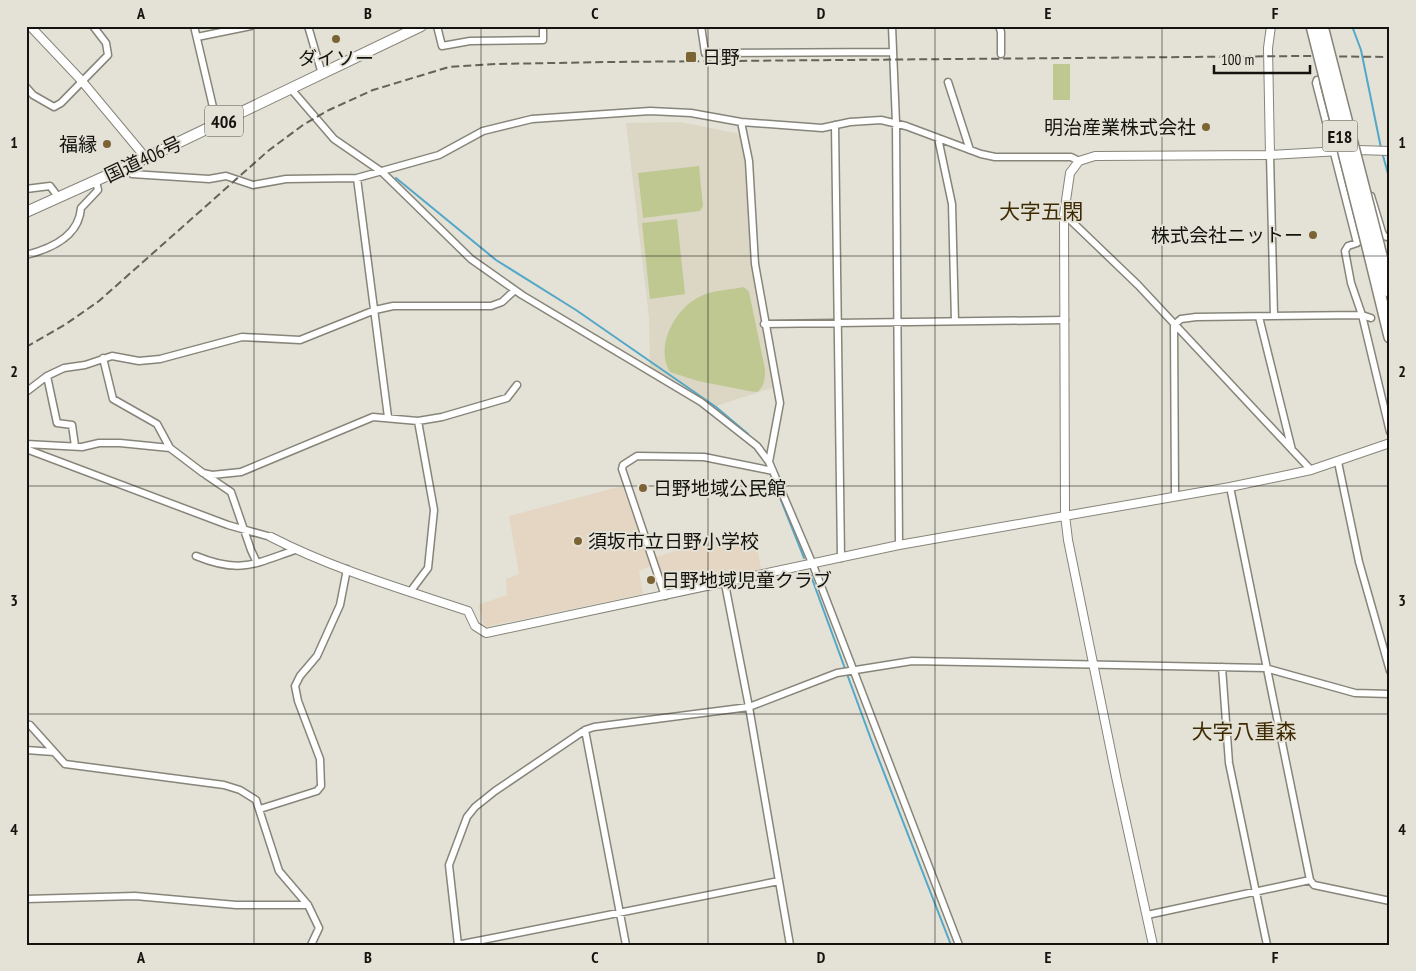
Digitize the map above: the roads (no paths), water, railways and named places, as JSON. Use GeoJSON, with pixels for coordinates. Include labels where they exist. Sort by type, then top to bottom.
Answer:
{"type":"FeatureCollection","features":[{"type":"Feature","properties":{"kind":"highway","name":"国道406号"},"geometry":{"type":"LineString","coordinates":[[26,212],[125,168],[421,26]]}},
{"type":"Feature","properties":{"kind":"highway","name":"E18"},"geometry":{"type":"LineString","coordinates":[[1312,26],[1390,292]]}},
{"type":"Feature","properties":{"kind":"highway","name":"E18"},"geometry":{"type":"LineString","coordinates":[[1322,26],[1375,242],[1390,337]]}},
{"type":"Feature","properties":{"kind":"street"},"geometry":{"type":"LineString","coordinates":[[30,26],[81,80],[146,158]]}},
{"type":"Feature","properties":{"kind":"street"},"geometry":{"type":"LineString","coordinates":[[26,87],[33,95],[54,106],[61,103],[81,80],[108,55],[106,43],[93,26]]}},
{"type":"Feature","properties":{"kind":"street"},"geometry":{"type":"LineString","coordinates":[[194,26],[217,124]]}},
{"type":"Feature","properties":{"kind":"street"},"geometry":{"type":"LineString","coordinates":[[197,37],[249,26]]}},
{"type":"Feature","properties":{"kind":"street"},"geometry":{"type":"LineString","coordinates":[[308,26],[322,74]]}},
{"type":"Feature","properties":{"kind":"street"},"geometry":{"type":"LineString","coordinates":[[437,26],[442,46],[470,41],[543,40],[543,26]]}},
{"type":"Feature","properties":{"kind":"street"},"geometry":{"type":"LineString","coordinates":[[702,26],[705,53],[893,52]]}},
{"type":"Feature","properties":{"kind":"street"},"geometry":{"type":"LineString","coordinates":[[892,26],[896,123],[899,545]]}},
{"type":"Feature","properties":{"kind":"street"},"geometry":{"type":"LineString","coordinates":[[999,26],[1001,32],[1001,54]]}},
{"type":"Feature","properties":{"kind":"street"},"geometry":{"type":"LineString","coordinates":[[1270,26],[1268,48],[1274,316]]}},
{"type":"Feature","properties":{"kind":"street"},"geometry":{"type":"LineString","coordinates":[[1317,80],[1342,82],[1358,150],[1375,242],[1333,152],[1317,80]]}},
{"type":"Feature","properties":{"kind":"street"},"geometry":{"type":"LineString","coordinates":[[948,82],[970,150]]}},
{"type":"Feature","properties":{"kind":"street"},"geometry":{"type":"LineString","coordinates":[[291,89],[334,139],[382,172],[471,259],[516,290],[701,402],[758,446],[769,462],[813,565],[959,945]]}},
{"type":"Feature","properties":{"kind":"street"},"geometry":{"type":"LineString","coordinates":[[125,168],[132,174],[209,179],[226,176],[253,186],[286,179],[357,178],[440,155],[483,131],[532,119],[650,111],[691,113],[741,122],[822,128],[850,122],[882,120],[896,123],[994,157],[1071,157],[1079,161]]}},
{"type":"Feature","properties":{"kind":"street"},"geometry":{"type":"LineString","coordinates":[[741,122],[749,161],[751,228],[764,324],[780,403],[769,462]]}},
{"type":"Feature","properties":{"kind":"street"},"geometry":{"type":"LineString","coordinates":[[835,125],[841,558]]}},
{"type":"Feature","properties":{"kind":"street"},"geometry":{"type":"LineString","coordinates":[[938,138],[952,204],[955,321]]}},
{"type":"Feature","properties":{"kind":"street"},"geometry":{"type":"LineString","coordinates":[[1153,945],[1072,566],[1065,515],[1064,214],[1070,173],[1079,161],[1095,156],[1270,155],[1358,150],[1389,151]]}},
{"type":"Feature","properties":{"kind":"street"},"geometry":{"type":"LineString","coordinates":[[357,178],[388,416]]}},
{"type":"Feature","properties":{"kind":"street"},"geometry":{"type":"LineString","coordinates":[[26,255],[48,249],[62,242],[74,228],[81,208],[98,190],[96,181]]}},
{"type":"Feature","properties":{"kind":"street"},"geometry":{"type":"LineString","coordinates":[[26,189],[50,186],[59,198]]}},
{"type":"Feature","properties":{"kind":"street"},"geometry":{"type":"LineString","coordinates":[[1064,214],[1138,285],[1311,470]]}},
{"type":"Feature","properties":{"kind":"street"},"geometry":{"type":"LineString","coordinates":[[1375,242],[1348,246],[1344,251],[1350,283],[1362,315],[1390,432]]}},
{"type":"Feature","properties":{"kind":"street"},"geometry":{"type":"LineString","coordinates":[[26,392],[48,376],[64,368],[112,356],[126,360],[149,360],[242,337],[300,340],[375,310],[407,306],[491,306],[502,302],[516,290]]}},
{"type":"Feature","properties":{"kind":"street"},"geometry":{"type":"LineString","coordinates":[[1174,325],[1181,319],[1196,317],[1362,315],[1371,318]]}},
{"type":"Feature","properties":{"kind":"street"},"geometry":{"type":"LineString","coordinates":[[1258,317],[1293,451]]}},
{"type":"Feature","properties":{"kind":"street"},"geometry":{"type":"LineString","coordinates":[[764,324],[1065,320]]}},
{"type":"Feature","properties":{"kind":"street"},"geometry":{"type":"LineString","coordinates":[[1174,325],[1176,496]]}},
{"type":"Feature","properties":{"kind":"street"},"geometry":{"type":"LineString","coordinates":[[103,358],[113,399],[157,424],[174,453],[231,492],[257,563]]}},
{"type":"Feature","properties":{"kind":"street"},"geometry":{"type":"LineString","coordinates":[[48,376],[56,423],[72,425],[75,446]]}},
{"type":"Feature","properties":{"kind":"street"},"geometry":{"type":"LineString","coordinates":[[204,473],[241,472],[374,417],[388,416],[418,421],[470,411],[507,398],[517,385]]}},
{"type":"Feature","properties":{"kind":"street"},"geometry":{"type":"LineString","coordinates":[[410,592],[428,568],[434,510],[418,421]]}},
{"type":"Feature","properties":{"kind":"street"},"geometry":{"type":"LineString","coordinates":[[26,444],[75,446],[120,443],[170,448]]}},
{"type":"Feature","properties":{"kind":"street"},"geometry":{"type":"LineString","coordinates":[[26,449],[246,531],[271,538],[295,550],[468,611],[475,626],[486,633],[725,584],[899,545],[1230,487],[1311,470],[1390,443]]}},
{"type":"Feature","properties":{"kind":"street"},"geometry":{"type":"LineString","coordinates":[[665,596],[622,470],[623,465],[637,456],[704,457],[773,471]]}},
{"type":"Feature","properties":{"kind":"street"},"geometry":{"type":"LineString","coordinates":[[1338,462],[1359,562],[1390,671]]}},
{"type":"Feature","properties":{"kind":"street"},"geometry":{"type":"LineString","coordinates":[[1230,487],[1265,668],[1310,880],[1314,885],[1390,901]]}},
{"type":"Feature","properties":{"kind":"street"},"geometry":{"type":"LineString","coordinates":[[196,556],[216,564],[241,567],[295,550]]}},
{"type":"Feature","properties":{"kind":"street"},"geometry":{"type":"LineString","coordinates":[[260,809],[317,791],[322,786],[320,759],[298,701],[295,686],[300,676],[317,656],[340,606],[347,569]]}},
{"type":"Feature","properties":{"kind":"street"},"geometry":{"type":"LineString","coordinates":[[725,584],[749,707],[790,945]]}},
{"type":"Feature","properties":{"kind":"street"},"geometry":{"type":"LineString","coordinates":[[779,882],[458,945],[449,865],[467,817],[475,807],[495,791],[585,730],[607,724],[749,707],[815,680],[852,670],[912,661],[1265,668],[1356,693],[1390,694]]}},
{"type":"Feature","properties":{"kind":"street"},"geometry":{"type":"LineString","coordinates":[[1222,667],[1229,763],[1267,945]]}},
{"type":"Feature","properties":{"kind":"street"},"geometry":{"type":"LineString","coordinates":[[26,724],[30,725],[65,764],[233,788],[247,793],[256,800],[260,809],[272,854],[279,871],[308,905],[320,928],[311,945]]}},
{"type":"Feature","properties":{"kind":"street"},"geometry":{"type":"LineString","coordinates":[[585,730],[626,945]]}},
{"type":"Feature","properties":{"kind":"street"},"geometry":{"type":"LineString","coordinates":[[26,750],[54,752]]}},
{"type":"Feature","properties":{"kind":"street"},"geometry":{"type":"LineString","coordinates":[[1147,915],[1310,880]]}},
{"type":"Feature","properties":{"kind":"street"},"geometry":{"type":"LineString","coordinates":[[26,899],[135,896],[236,905],[308,905]]}},
{"type":"Feature","properties":{"kind":"waterway"},"geometry":{"type":"LineString","coordinates":[[1352,26],[1361,50],[1381,148]]}},
{"type":"Feature","properties":{"kind":"waterway"},"geometry":{"type":"LineString","coordinates":[[1382,152],[1390,181]]}},
{"type":"Feature","properties":{"kind":"waterway"},"geometry":{"type":"LineString","coordinates":[[396,178],[496,260],[576,310],[716,407],[748,434]]}},
{"type":"Feature","properties":{"kind":"waterway"},"geometry":{"type":"LineString","coordinates":[[771,475],[804,558]]}},
{"type":"Feature","properties":{"kind":"waterway"},"geometry":{"type":"LineString","coordinates":[[811,576],[872,742],[951,945]]}},
{"type":"Feature","properties":{"kind":"railway"},"geometry":{"type":"LineString","coordinates":[[26,347],[66,324],[99,301],[268,151],[303,125],[329,110],[373,90],[449,67],[497,64],[610,62],[1304,56],[1390,57]]}},
{"type":"Feature","properties":{"kind":"place","name":"ダイソー"},"geometry":{"type":"Point","coordinates":[336,39]}},
{"type":"Feature","properties":{"kind":"place","name":"日野"},"geometry":{"type":"Point","coordinates":[691,57]}},
{"type":"Feature","properties":{"kind":"place","name":"明治産業株式会社"},"geometry":{"type":"Point","coordinates":[1206,127]}},
{"type":"Feature","properties":{"kind":"place","name":"福縁"},"geometry":{"type":"Point","coordinates":[107,144]}},
{"type":"Feature","properties":{"kind":"place","name":"株式会社ニットー"},"geometry":{"type":"Point","coordinates":[1313,235]}},
{"type":"Feature","properties":{"kind":"place","name":"日野地域公民館"},"geometry":{"type":"Point","coordinates":[643,488]}},
{"type":"Feature","properties":{"kind":"place","name":"須坂市立日野小学校"},"geometry":{"type":"Point","coordinates":[578,541]}},
{"type":"Feature","properties":{"kind":"place","name":"日野地域児童クラブ"},"geometry":{"type":"Point","coordinates":[651,580]}},
{"type":"Feature","properties":{"kind":"district","name":"大字五閑"},"geometry":{"type":"Point","coordinates":[1041,211]}},
{"type":"Feature","properties":{"kind":"district","name":"大字八重森"},"geometry":{"type":"Point","coordinates":[1244,731]}}]}
